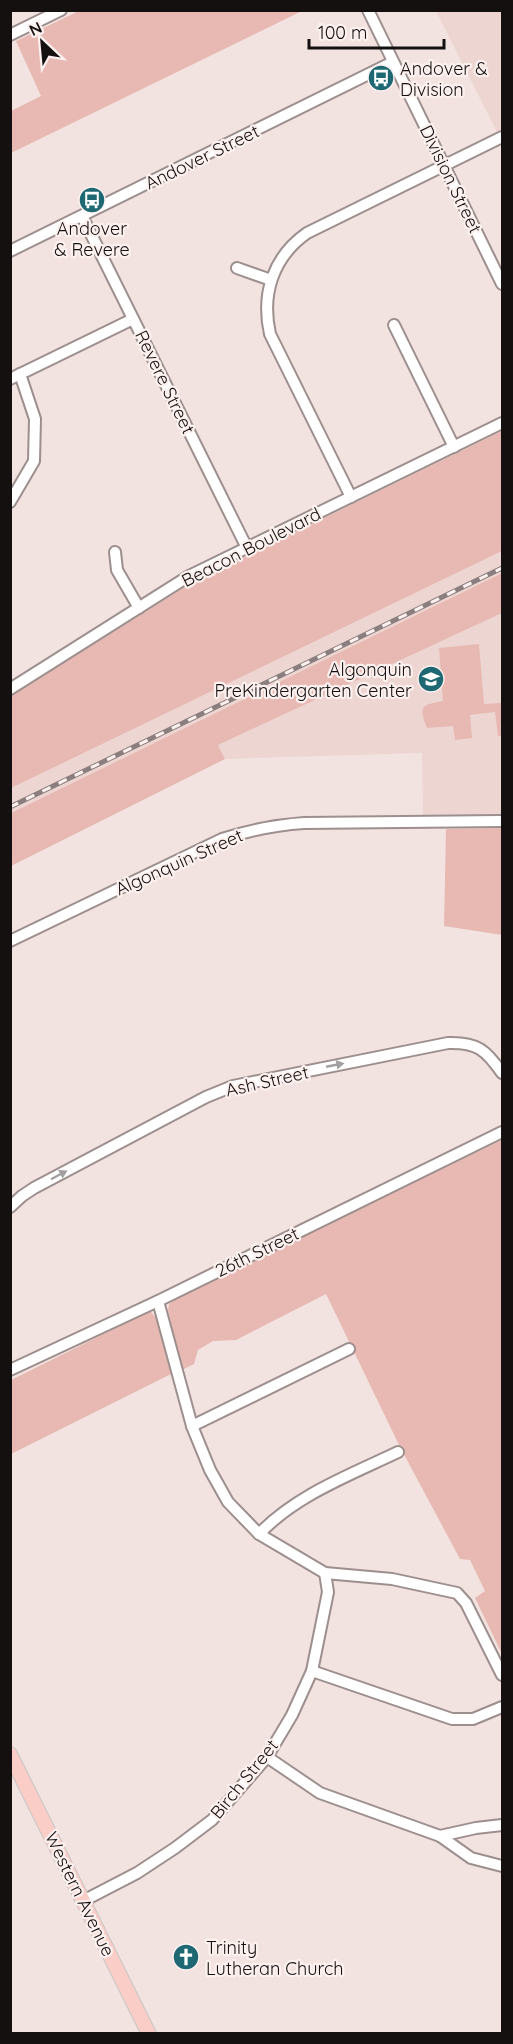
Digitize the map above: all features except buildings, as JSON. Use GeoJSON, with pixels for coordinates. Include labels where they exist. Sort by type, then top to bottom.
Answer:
{"type":"FeatureCollection","features":[{"type":"Feature","properties":{"kind":"main road","name":"Western Avenue"},"geometry":{"type":"LineString","coordinates":[[10,1754],[149,2034]]}},
{"type":"Feature","properties":{"kind":"street"},"geometry":{"type":"LineString","coordinates":[[10,35],[61,10]]}},
{"type":"Feature","properties":{"kind":"street","name":"Division Street"},"geometry":{"type":"LineString","coordinates":[[368,10],[502,284]]}},
{"type":"Feature","properties":{"kind":"street","name":"Andover Street"},"geometry":{"type":"LineString","coordinates":[[10,251],[393,62]]}},
{"type":"Feature","properties":{"kind":"street"},"geometry":{"type":"LineString","coordinates":[[351,497],[270,334],[266,309],[271,280],[282,256],[307,233],[502,137]]}},
{"type":"Feature","properties":{"kind":"street","name":"Revere Street"},"geometry":{"type":"LineString","coordinates":[[82,216],[247,548]]}},
{"type":"Feature","properties":{"kind":"street"},"geometry":{"type":"LineString","coordinates":[[237,268],[271,280]]}},
{"type":"Feature","properties":{"kind":"street"},"geometry":{"type":"LineString","coordinates":[[10,502],[34,461],[35,419],[15,376],[133,319]]}},
{"type":"Feature","properties":{"kind":"street"},"geometry":{"type":"LineString","coordinates":[[394,326],[454,447]]}},
{"type":"Feature","properties":{"kind":"street","name":"Beacon Boulevard"},"geometry":{"type":"LineString","coordinates":[[10,689],[189,576],[502,423]]}},
{"type":"Feature","properties":{"kind":"street"},"geometry":{"type":"LineString","coordinates":[[115,552],[117,570],[139,608]]}},
{"type":"Feature","properties":{"kind":"street","name":"Algonquin Street"},"geometry":{"type":"LineString","coordinates":[[10,941],[222,839],[249,830],[304,823],[502,821]]}},
{"type":"Feature","properties":{"kind":"street","name":"Ash Street"},"geometry":{"type":"LineString","coordinates":[[10,1207],[34,1188],[206,1097],[243,1083],[448,1043],[464,1042],[488,1054],[502,1072]]}},
{"type":"Feature","properties":{"kind":"street","name":"26th Street"},"geometry":{"type":"LineString","coordinates":[[10,1370],[158,1301],[502,1132]]}},
{"type":"Feature","properties":{"kind":"street"},"geometry":{"type":"LineString","coordinates":[[158,1301],[192,1426],[210,1470],[228,1502],[259,1534],[325,1573],[392,1579],[457,1593],[466,1603],[502,1675]]}},
{"type":"Feature","properties":{"kind":"street"},"geometry":{"type":"LineString","coordinates":[[192,1426],[350,1349]]}},
{"type":"Feature","properties":{"kind":"street"},"geometry":{"type":"LineString","coordinates":[[259,1534],[273,1519],[297,1502],[398,1452]]}},
{"type":"Feature","properties":{"kind":"street","name":"Birch Street"},"geometry":{"type":"LineString","coordinates":[[83,1901],[137,1873],[212,1820],[267,1757],[292,1715],[312,1671],[328,1592],[325,1573]]}},
{"type":"Feature","properties":{"kind":"street"},"geometry":{"type":"LineString","coordinates":[[312,1671],[452,1719],[473,1719],[502,1707]]}},
{"type":"Feature","properties":{"kind":"street"},"geometry":{"type":"LineString","coordinates":[[267,1757],[320,1793],[440,1836],[471,1858],[502,1866]]}},
{"type":"Feature","properties":{"kind":"street"},"geometry":{"type":"LineString","coordinates":[[440,1836],[502,1825]]}},
{"type":"Feature","properties":{"kind":"shaded area"},"geometry":{"type":"Polygon","coordinates":[[[79,11],[302,11],[11,153],[11,111],[41,96],[16,41],[79,11]]]}},
{"type":"Feature","properties":{"kind":"shaded area"},"geometry":{"type":"Polygon","coordinates":[[[436,11],[502,11],[502,129],[497,132],[436,11]]]}},
{"type":"Feature","properties":{"kind":"shaded area"},"geometry":{"type":"Polygon","coordinates":[[[502,431],[502,551],[11,788],[11,696],[193,582],[502,431]]]}},
{"type":"Feature","properties":{"kind":"shaded area"},"geometry":{"type":"Polygon","coordinates":[[[502,551],[502,573],[11,813],[10,788],[502,551]]]}},
{"type":"Feature","properties":{"kind":"shaded area"},"geometry":{"type":"Polygon","coordinates":[[[502,573],[502,613],[218,745],[225,759],[11,866],[11,813],[502,573]]]}},
{"type":"Feature","properties":{"kind":"shaded area","name":"Algonquin PreKindergarten Center"},"geometry":{"type":"Polygon","coordinates":[[[502,613],[502,817],[423,817],[422,753],[225,759],[218,745],[502,613]]]}},
{"type":"Feature","properties":{"kind":"shaded area"},"geometry":{"type":"Polygon","coordinates":[[[479,644],[484,704],[501,703],[502,736],[498,736],[495,712],[470,715],[472,738],[455,740],[453,726],[427,728],[422,711],[430,704],[443,701],[439,648],[479,644]]]}},
{"type":"Feature","properties":{"kind":"shaded area"},"geometry":{"type":"Polygon","coordinates":[[[502,828],[502,935],[444,926],[446,829],[502,828]]]}},
{"type":"Feature","properties":{"kind":"shaded area"},"geometry":{"type":"Polygon","coordinates":[[[502,1140],[502,1654],[475,1598],[485,1591],[470,1560],[460,1559],[400,1447],[326,1294],[236,1340],[213,1341],[198,1350],[194,1364],[182,1370],[168,1310],[169,1304],[181,1295],[502,1140]]]}},
{"type":"Feature","properties":{"kind":"shaded area"},"geometry":{"type":"Polygon","coordinates":[[[150,1311],[157,1319],[171,1374],[11,1454],[11,1380],[150,1311]]]}},
{"type":"Feature","properties":{"kind":"railway"},"geometry":{"type":"LineString","coordinates":[[10,807],[502,568]]}},
{"type":"Feature","properties":{"kind":"place","name":"Andover & Division"},"geometry":{"type":"Point","coordinates":[381,78]}},
{"type":"Feature","properties":{"kind":"place","name":"Andover & Revere"},"geometry":{"type":"Point","coordinates":[92,200]}},
{"type":"Feature","properties":{"kind":"place","name":"Algonquin PreKindergarten Center"},"geometry":{"type":"Point","coordinates":[431,679]}},
{"type":"Feature","properties":{"kind":"place","name":"Trinity Lutheran Church"},"geometry":{"type":"Point","coordinates":[186,1957]}}]}
